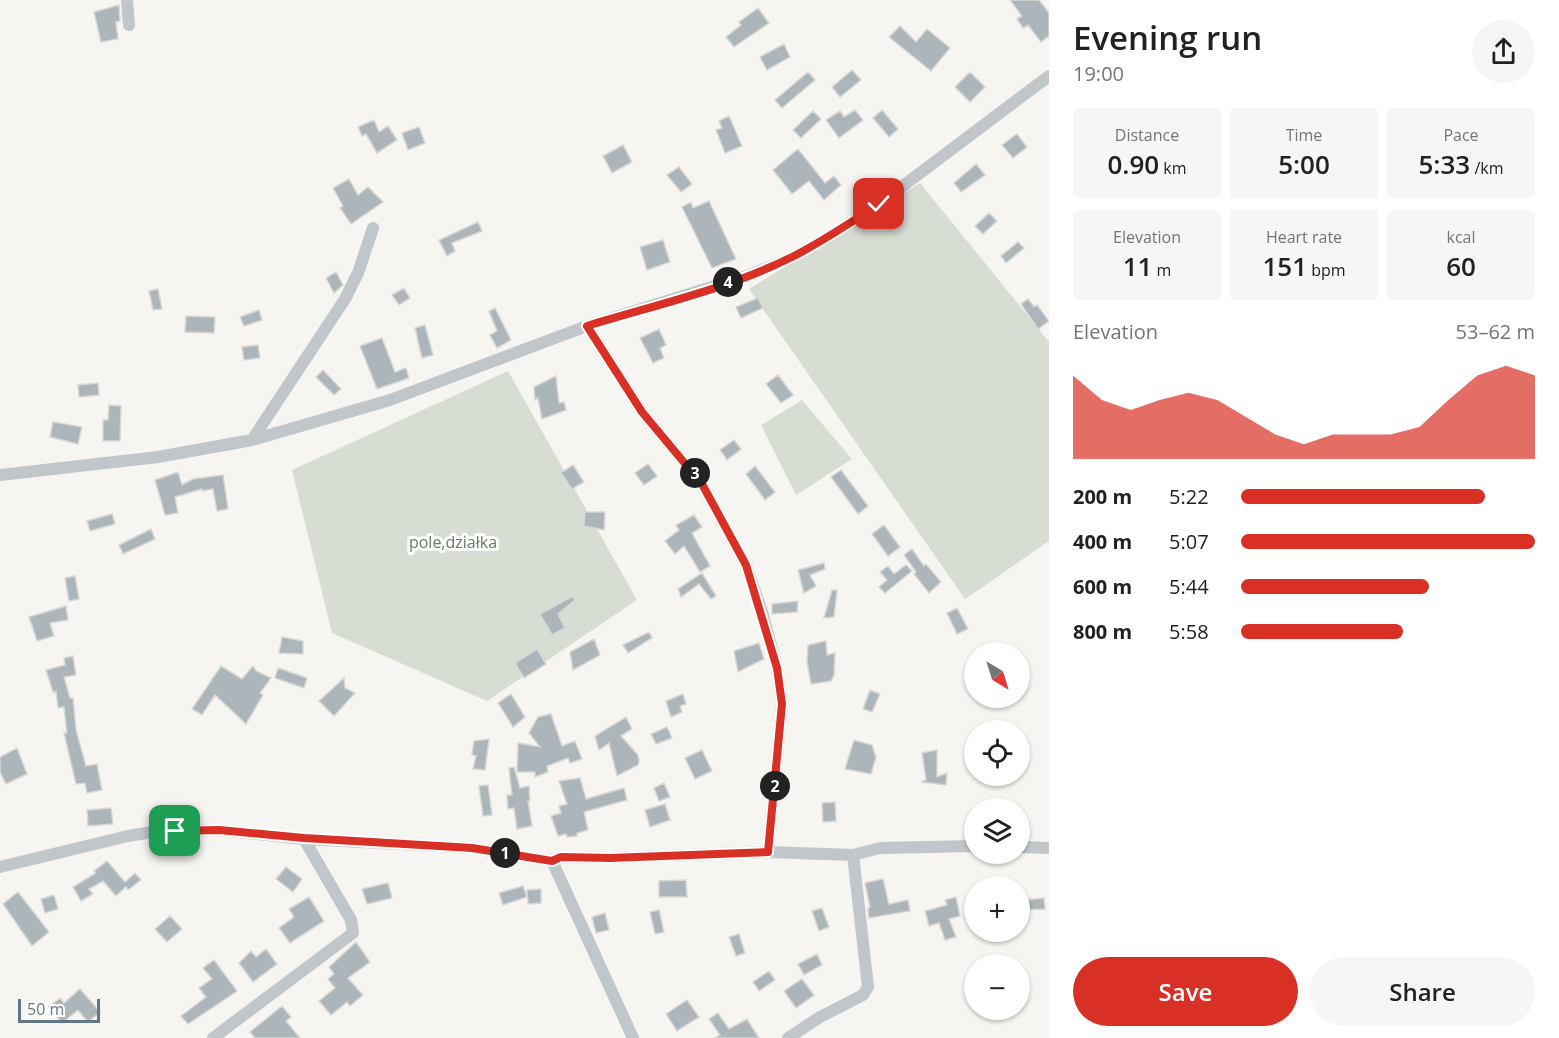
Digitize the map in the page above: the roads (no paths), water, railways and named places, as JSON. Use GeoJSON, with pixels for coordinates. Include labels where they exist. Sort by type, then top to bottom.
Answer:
{"type":"FeatureCollection","features":[{"type":"Feature","properties":{"kind":"street"},"geometry":{"type":"LineString","coordinates":[[127,0],[129,24]]}},
{"type":"Feature","properties":{"kind":"street"},"geometry":{"type":"LineString","coordinates":[[0,475],[158,458],[252,440],[390,400],[587,326],[747,276],[791,258],[829,237],[879,204],[1049,76]]}},
{"type":"Feature","properties":{"kind":"street"},"geometry":{"type":"LineString","coordinates":[[252,440],[345,299],[358,273],[373,228]]}},
{"type":"Feature","properties":{"kind":"street"},"geometry":{"type":"LineString","coordinates":[[587,326],[642,412],[702,484],[746,565],[774,658],[782,704],[768,852]]}},
{"type":"Feature","properties":{"kind":"street"},"geometry":{"type":"LineString","coordinates":[[0,867],[152,832],[219,830],[304,838],[472,848],[552,861],[561,857],[610,858],[768,852],[853,855],[880,848],[964,846]]}},
{"type":"Feature","properties":{"kind":"street"},"geometry":{"type":"LineString","coordinates":[[213,1038],[353,933],[351,921],[304,838]]}},
{"type":"Feature","properties":{"kind":"street"},"geometry":{"type":"LineString","coordinates":[[1030,847],[1049,848]]}},
{"type":"Feature","properties":{"kind":"street"},"geometry":{"type":"LineString","coordinates":[[788,1038],[866,991],[867,969],[853,855]]}},
{"type":"Feature","properties":{"kind":"street"},"geometry":{"type":"LineString","coordinates":[[552,861],[633,1038]]}},
{"type":"Feature","properties":{"kind":"park label","name":"pole,działka"},"geometry":{"type":"Point","coordinates":[453,542]}}]}
